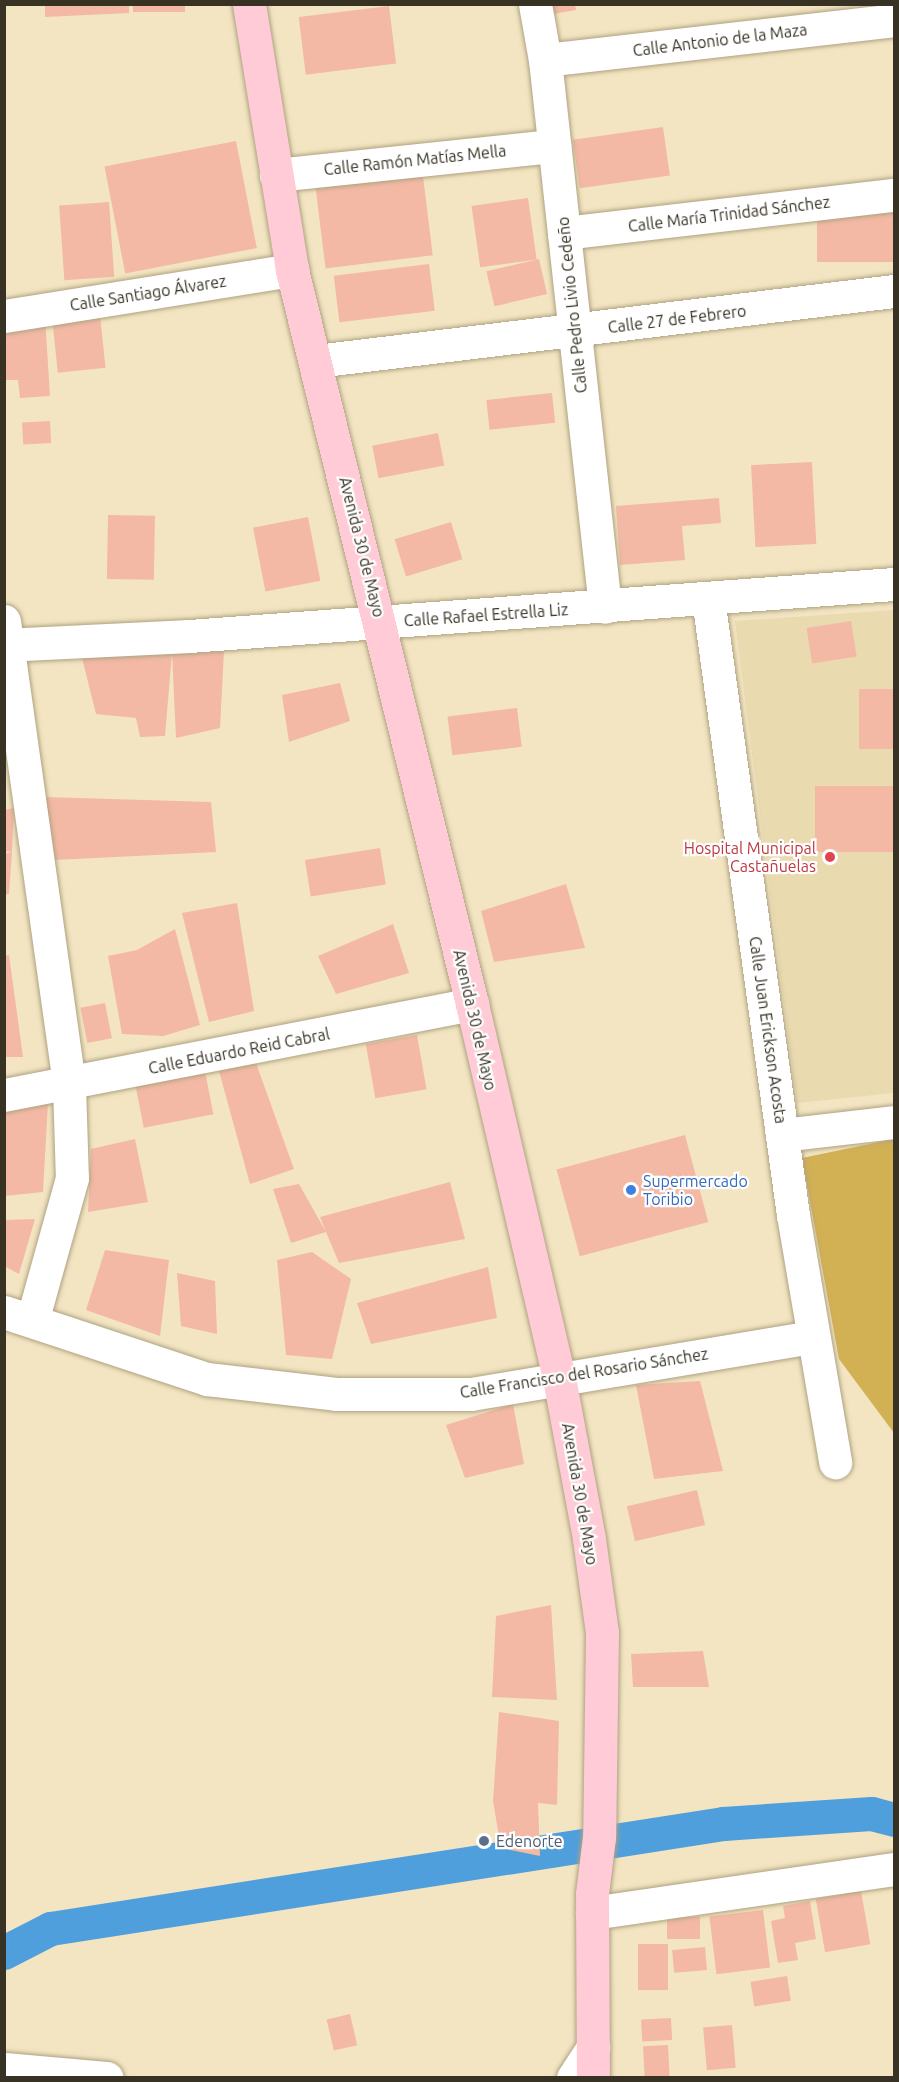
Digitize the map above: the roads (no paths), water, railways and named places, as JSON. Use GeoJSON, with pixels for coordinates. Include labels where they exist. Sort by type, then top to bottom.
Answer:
{"type":"FeatureCollection","features":[{"type":"Feature","properties":{"kind":"main road","name":"Avenida 30 de Mayo"},"geometry":{"type":"LineString","coordinates":[[249,4],[292,270],[381,622],[559,1378],[602,1633],[599,1838],[592,1904],[593,2062]]}},
{"type":"Feature","properties":{"kind":"street","name":"Calle Pedro Livio Cedeño"},"geometry":{"type":"LineString","coordinates":[[535,4],[545,60],[605,607]]}},
{"type":"Feature","properties":{"kind":"street","name":"Calle Antonio de la Maza"},"geometry":{"type":"LineString","coordinates":[[545,60],[829,16],[894,20]]}},
{"type":"Feature","properties":{"kind":"street","name":"Calle Ramón Matías Mella"},"geometry":{"type":"LineString","coordinates":[[276,175],[554,146]]}},
{"type":"Feature","properties":{"kind":"street","name":"Calle María Trinidad Sánchez"},"geometry":{"type":"LineString","coordinates":[[564,233],[894,195]]}},
{"type":"Feature","properties":{"kind":"street","name":"Calle Santiago Álvarez"},"geometry":{"type":"LineString","coordinates":[[4,316],[292,270]]}},
{"type":"Feature","properties":{"kind":"street","name":"Calle 27 de Febrero"},"geometry":{"type":"LineString","coordinates":[[316,361],[574,332],[894,291]]}},
{"type":"Feature","properties":{"kind":"street","name":"Calle Rafael Estrella Liz"},"geometry":{"type":"LineString","coordinates":[[6,637],[381,622],[894,584]]}},
{"type":"Feature","properties":{"kind":"street","name":"Calle Juan Erickson Acosta"},"geometry":{"type":"LineString","coordinates":[[708,598],[782,1135],[835,1462]]}},
{"type":"Feature","properties":{"kind":"street"},"geometry":{"type":"LineString","coordinates":[[6,637],[69,1085],[72,1178],[18,1317]]}},
{"type":"Feature","properties":{"kind":"street","name":"Calle Eduardo Reid Cabral"},"geometry":{"type":"LineString","coordinates":[[4,1095],[69,1085],[472,1004]]}},
{"type":"Feature","properties":{"kind":"street"},"geometry":{"type":"LineString","coordinates":[[782,1135],[894,1122]]}},
{"type":"Feature","properties":{"kind":"street","name":"Calle Francisco del Rosario Sánchez"},"geometry":{"type":"LineString","coordinates":[[18,1317],[207,1378],[336,1394],[471,1394],[813,1337]]}},
{"type":"Feature","properties":{"kind":"street"},"geometry":{"type":"LineString","coordinates":[[592,1904],[894,1869]]}},
{"type":"Feature","properties":{"kind":"street"},"geometry":{"type":"LineString","coordinates":[[573,2078],[593,2062]]}},
{"type":"Feature","properties":{"kind":"street"},"geometry":{"type":"LineString","coordinates":[[4,2069],[107,2078]]}},
{"type":"Feature","properties":{"kind":"waterway"},"geometry":{"type":"LineString","coordinates":[[4,1953],[51,1929],[724,1824],[872,1814],[894,1820]]}},
{"type":"Feature","properties":{"kind":"place","name":"Hospital Municipal Castañuelas"},"geometry":{"type":"Point","coordinates":[830,857]}},
{"type":"Feature","properties":{"kind":"place","name":"Supermercado Toribio"},"geometry":{"type":"Point","coordinates":[631,1190]}},
{"type":"Feature","properties":{"kind":"place","name":"Edenorte"},"geometry":{"type":"Point","coordinates":[484,1841]}}]}
